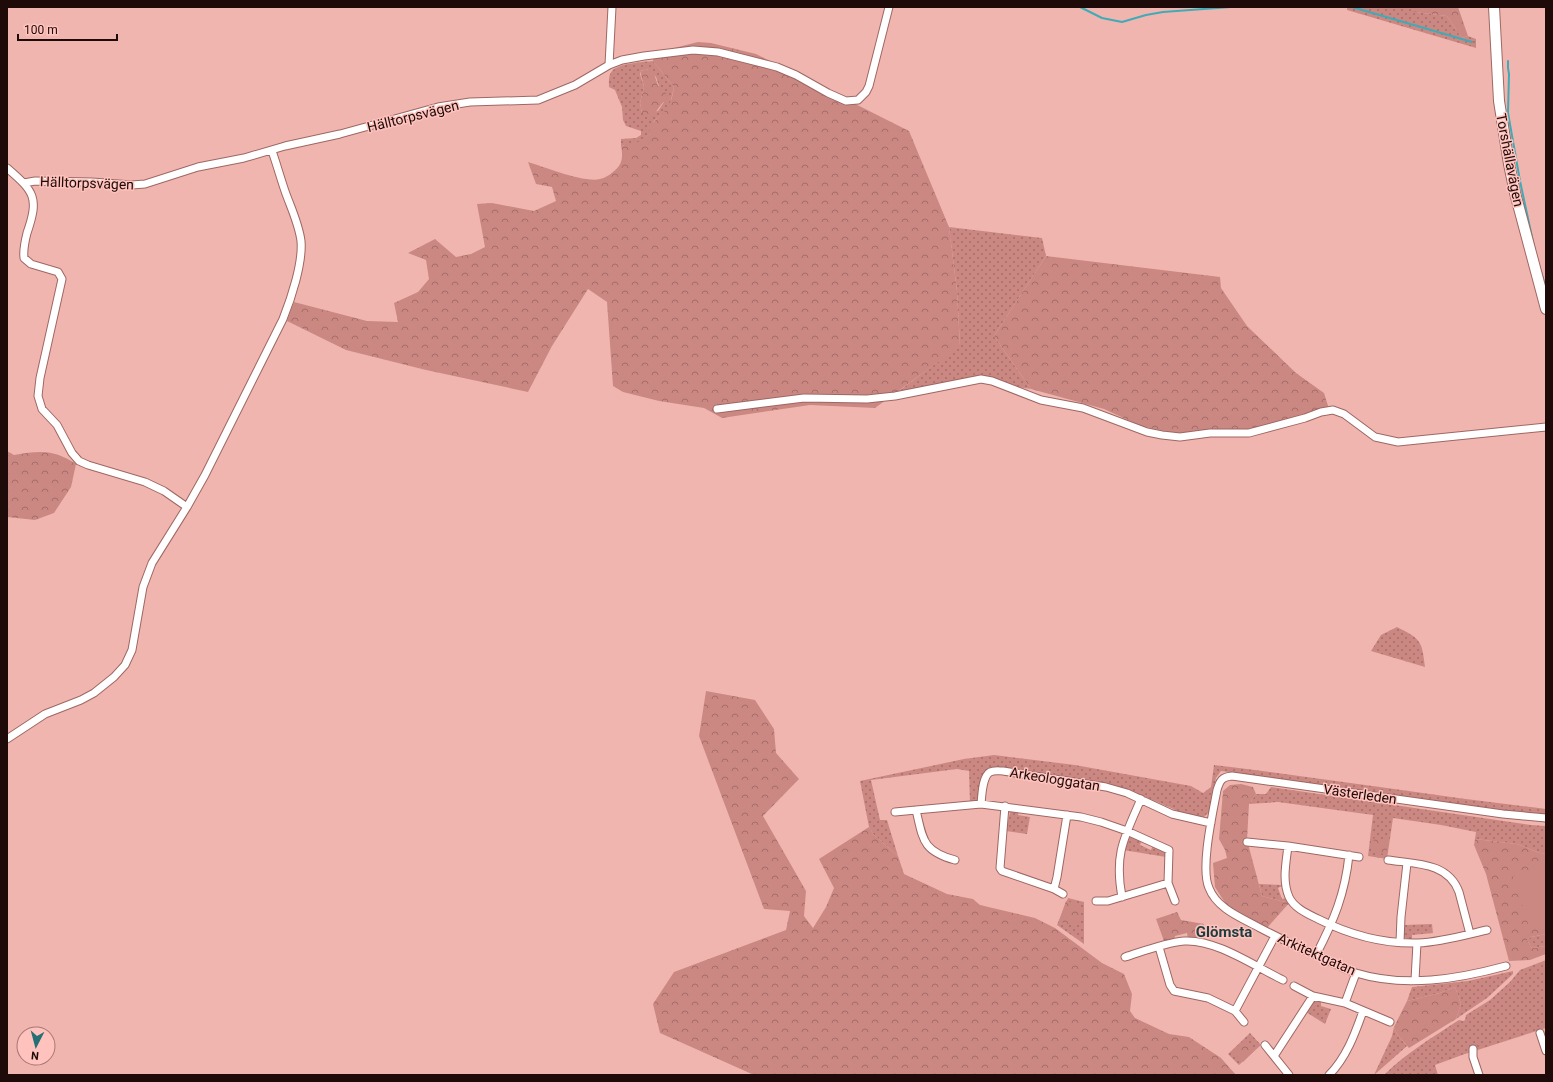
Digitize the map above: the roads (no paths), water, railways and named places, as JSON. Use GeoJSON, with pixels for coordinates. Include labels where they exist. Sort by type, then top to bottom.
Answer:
{"type":"FeatureCollection","features":[{"type":"Feature","properties":{"kind":"main road","name":"Torshällavägen"},"geometry":{"type":"LineString","coordinates":[[1494,7],[1499,101],[1509,164],[1515,193],[1546,309]]}},
{"type":"Feature","properties":{"kind":"street"},"geometry":{"type":"LineString","coordinates":[[609,66],[612,7]]}},
{"type":"Feature","properties":{"kind":"street","name":"Hälltorpsvägen"},"geometry":{"type":"LineString","coordinates":[[7,168],[24,183],[35,181],[92,182],[137,185],[198,167],[340,134],[438,107],[470,102],[538,100],[575,85],[622,60],[693,50],[712,51],[777,67],[813,83],[840,99],[846,101],[858,100],[869,86],[889,7]]}},
{"type":"Feature","properties":{"kind":"street"},"geometry":{"type":"LineString","coordinates":[[7,739],[45,714],[81,700],[94,693],[120,671],[129,658],[132,650],[145,579],[152,563],[187,507],[283,319],[290,301],[301,252],[300,236],[272,151]]}},
{"type":"Feature","properties":{"kind":"street"},"geometry":{"type":"LineString","coordinates":[[24,183],[34,204],[33,215],[24,247],[24,258],[30,264],[58,272],[62,279],[40,378],[38,396],[42,410],[55,422],[72,453],[79,461],[145,482],[164,491],[187,507]]}},
{"type":"Feature","properties":{"kind":"street"},"geometry":{"type":"LineString","coordinates":[[716,409],[804,398],[867,399],[895,396],[981,379],[1042,400],[1083,408],[1147,432],[1174,437],[1187,437],[1210,433],[1249,433],[1305,418],[1321,412],[1333,410],[1344,414],[1375,437],[1387,441],[1398,442],[1546,427]]}},
{"type":"Feature","properties":{"kind":"street","name":"Arkeologgatan"},"geometry":{"type":"LineString","coordinates":[[981,804],[986,778],[991,772],[996,771],[1097,785],[1118,790],[1172,814],[1211,823]]}},
{"type":"Feature","properties":{"kind":"street","name":"Västerleden"},"geometry":{"type":"LineString","coordinates":[[1211,823],[1219,782],[1224,776],[1503,814],[1546,818]]}},
{"type":"Feature","properties":{"kind":"street"},"geometry":{"type":"LineString","coordinates":[[1122,897],[1119,881],[1119,863],[1126,831],[1141,799]]}},
{"type":"Feature","properties":{"kind":"street"},"geometry":{"type":"LineString","coordinates":[[895,812],[981,804],[1067,815],[1101,822],[1169,850],[1168,883],[1175,901]]}},
{"type":"Feature","properties":{"kind":"street"},"geometry":{"type":"LineString","coordinates":[[1005,806],[1000,868],[1002,871],[1054,889],[1063,894]]}},
{"type":"Feature","properties":{"kind":"street"},"geometry":{"type":"LineString","coordinates":[[916,810],[923,839],[929,847],[938,855],[955,860]]}},
{"type":"Feature","properties":{"kind":"street"},"geometry":{"type":"LineString","coordinates":[[1054,889],[1067,815]]}},
{"type":"Feature","properties":{"kind":"street","name":"Arkitektgatan"},"geometry":{"type":"LineString","coordinates":[[1211,823],[1205,871],[1206,880],[1212,895],[1225,909],[1276,936],[1356,973],[1391,979],[1415,980],[1447,978],[1475,974],[1506,966]]}},
{"type":"Feature","properties":{"kind":"street"},"geometry":{"type":"LineString","coordinates":[[1247,842],[1359,856]]}},
{"type":"Feature","properties":{"kind":"street"},"geometry":{"type":"LineString","coordinates":[[1288,846],[1285,878],[1289,899],[1304,912],[1331,926],[1365,938],[1392,942],[1416,943],[1488,930]]}},
{"type":"Feature","properties":{"kind":"street"},"geometry":{"type":"LineString","coordinates":[[1316,955],[1331,926],[1342,897],[1349,855]]}},
{"type":"Feature","properties":{"kind":"street"},"geometry":{"type":"LineString","coordinates":[[1388,860],[1437,868],[1449,875],[1457,886],[1470,934]]}},
{"type":"Feature","properties":{"kind":"street"},"geometry":{"type":"LineString","coordinates":[[1400,942],[1401,917],[1407,863]]}},
{"type":"Feature","properties":{"kind":"street"},"geometry":{"type":"LineString","coordinates":[[1096,901],[1108,901],[1168,883]]}},
{"type":"Feature","properties":{"kind":"street"},"geometry":{"type":"LineString","coordinates":[[1235,1012],[1276,936]]}},
{"type":"Feature","properties":{"kind":"street"},"geometry":{"type":"LineString","coordinates":[[1125,957],[1167,944],[1185,941],[1202,942],[1224,949],[1282,980]]}},
{"type":"Feature","properties":{"kind":"street"},"geometry":{"type":"LineString","coordinates":[[1415,980],[1416,943]]}},
{"type":"Feature","properties":{"kind":"street"},"geometry":{"type":"LineString","coordinates":[[1159,947],[1170,986],[1174,991],[1208,998],[1235,1012],[1244,1022]]}},
{"type":"Feature","properties":{"kind":"street"},"geometry":{"type":"LineString","coordinates":[[1345,1003],[1356,973]]}},
{"type":"Feature","properties":{"kind":"street"},"geometry":{"type":"LineString","coordinates":[[1294,986],[1313,996],[1345,1003],[1390,1022]]}},
{"type":"Feature","properties":{"kind":"street"},"geometry":{"type":"LineString","coordinates":[[1274,1056],[1313,996]]}},
{"type":"Feature","properties":{"kind":"street"},"geometry":{"type":"LineString","coordinates":[[1328,1075],[1342,1059],[1359,1024],[1363,1011]]}},
{"type":"Feature","properties":{"kind":"street"},"geometry":{"type":"LineString","coordinates":[[1540,1033],[1546,1051]]}},
{"type":"Feature","properties":{"kind":"street"},"geometry":{"type":"LineString","coordinates":[[1265,1045],[1289,1075]]}},
{"type":"Feature","properties":{"kind":"street"},"geometry":{"type":"LineString","coordinates":[[1473,1049],[1473,1057],[1479,1075]]}},
{"type":"Feature","properties":{"kind":"waterway"},"geometry":{"type":"LineString","coordinates":[[1080,7],[1102,18],[1122,22],[1163,12],[1231,7]]}},
{"type":"Feature","properties":{"kind":"waterway"},"geometry":{"type":"LineString","coordinates":[[1352,7],[1472,42]]}},
{"type":"Feature","properties":{"kind":"waterway"},"geometry":{"type":"LineString","coordinates":[[1508,61],[1508,113],[1520,181],[1535,251]]}},
{"type":"Feature","properties":{"kind":"waterway"},"geometry":{"type":"LineString","coordinates":[[1541,272],[1546,288]]}},
{"type":"Feature","properties":{"kind":"district","name":"Glömsta"},"geometry":{"type":"Point","coordinates":[1224,932]}}]}
